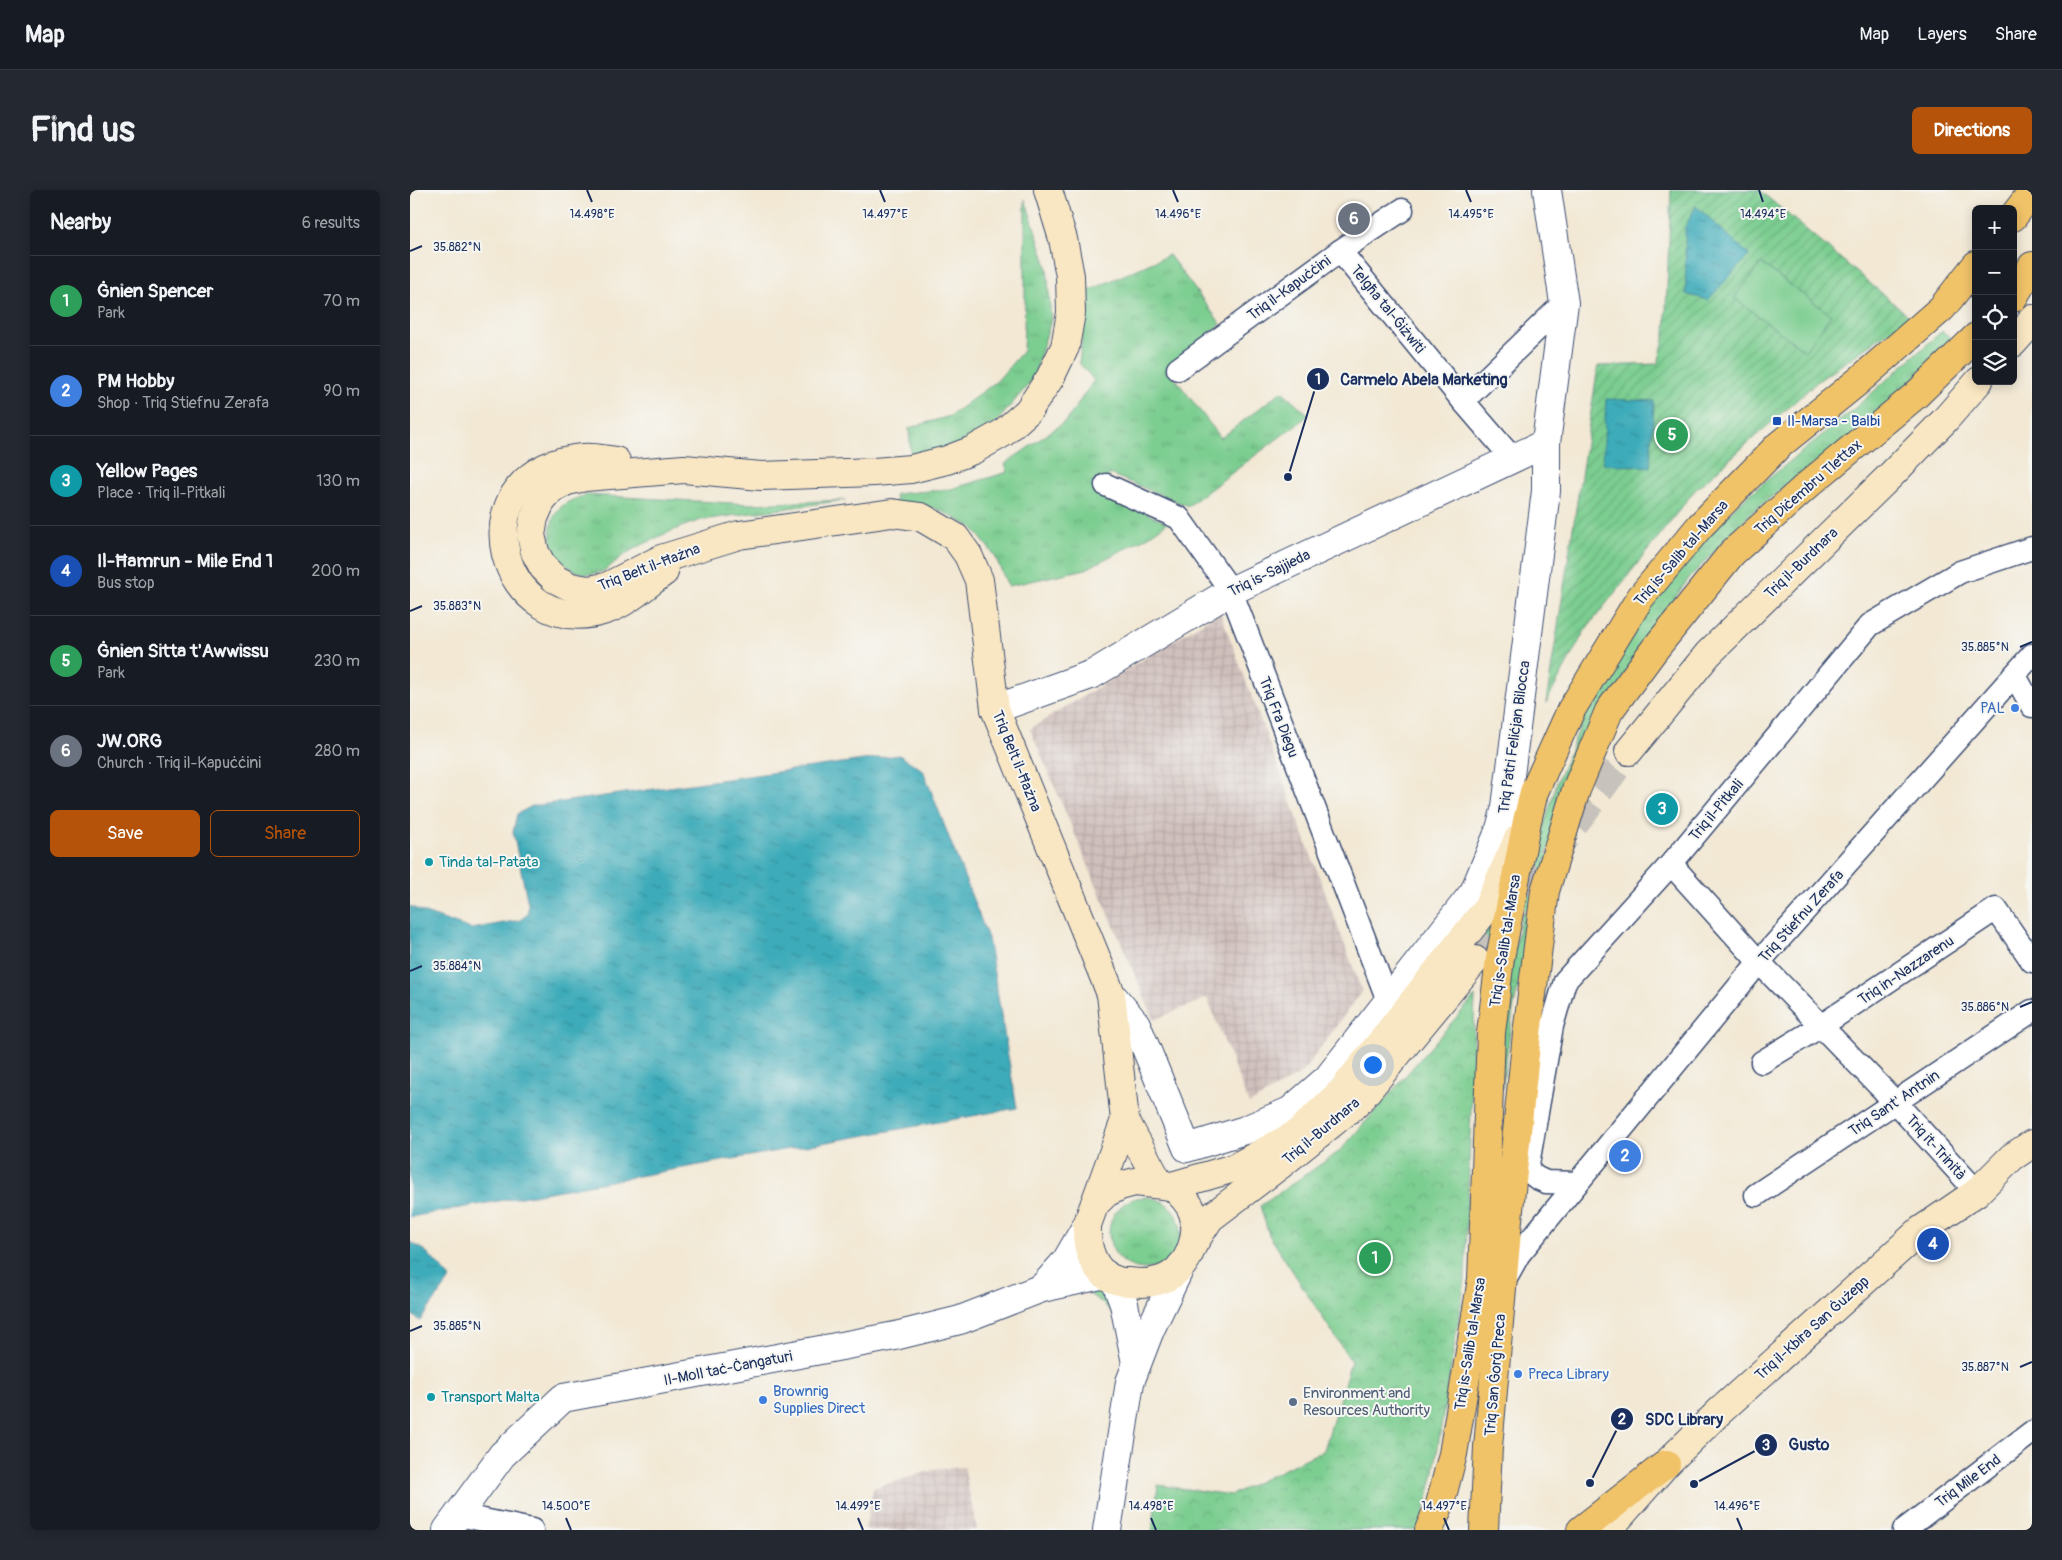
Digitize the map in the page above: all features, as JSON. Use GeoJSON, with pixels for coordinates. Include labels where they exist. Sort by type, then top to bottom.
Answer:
{"type":"FeatureCollection","features":[{"type":"Feature","properties":{"kind":"highway"},"geometry":{"type":"LineString","coordinates":[[2017,212],[2032,192]]}},
{"type":"Feature","properties":{"kind":"highway"},"geometry":{"type":"LineString","coordinates":[[2015,295],[2032,266]]}},
{"type":"Feature","properties":{"kind":"highway","name":"Triq is-Salib tal-Marsa"},"geometry":{"type":"LineString","coordinates":[[1429,1530],[1440,1504],[1453,1454],[1482,1279],[1491,1033],[1500,958],[1534,792],[1571,710],[1640,598],[1700,526],[1779,445],[1856,383],[1942,308],[1972,269]]}},
{"type":"Feature","properties":{"kind":"highway","name":"Triq Diċembru Tlettax"},"geometry":{"type":"LineString","coordinates":[[1521,1166],[1527,1034],[1545,891],[1576,790],[1609,711],[1654,650],[1732,553],[1810,483],[1916,395],[1973,340]]}},
{"type":"Feature","properties":{"kind":"highway","name":"Triq San Ġorġ Preca"},"geometry":{"type":"LineString","coordinates":[[1484,1530],[1488,1447],[1508,1220],[1521,1166]]}},
{"type":"Feature","properties":{"kind":"highway"},"geometry":{"type":"LineString","coordinates":[[1581,1530],[1666,1464]]}},
{"type":"Feature","properties":{"kind":"highway"},"geometry":{"type":"LineString","coordinates":[[1602,1530],[1616,1521]]}},
{"type":"Feature","properties":{"kind":"main road","name":"Triq Belt il-Ħażna"},"geometry":{"type":"LineString","coordinates":[[1048,190],[1063,240],[1070,276],[1071,313],[1065,348],[1050,378],[1028,411],[1003,433],[973,450],[946,460],[910,469],[761,476],[684,469],[585,477],[567,481],[552,489],[541,502],[534,518],[531,535],[534,552],[543,567],[555,580],[571,587],[588,590],[606,587],[661,559],[739,535],[892,513],[921,517],[955,537],[968,555],[978,580],[995,709],[1110,994],[1125,1120]]}},
{"type":"Feature","properties":{"kind":"main road"},"geometry":{"type":"LineString","coordinates":[[2016,340],[2032,319]]}},
{"type":"Feature","properties":{"kind":"main road","name":"Triq il-Burdnara"},"geometry":{"type":"LineString","coordinates":[[1629,751],[1708,654],[1918,447],[1975,385]]}},
{"type":"Feature","properties":{"kind":"main road"},"geometry":{"type":"LineString","coordinates":[[1091,1214],[1106,1193],[1120,1186],[1135,1182],[1166,1184],[1234,1168],[1298,1133],[1342,1091],[1487,908],[1527,821]]}},
{"type":"Feature","properties":{"kind":"main road","name":"Triq il-Burdnara"},"geometry":{"type":"LineString","coordinates":[[1188,1254],[1210,1218],[1287,1160],[1357,1102],[1475,960]]}},
{"type":"Feature","properties":{"kind":"main road"},"geometry":{"type":"LineString","coordinates":[[1125,1120],[1166,1184],[1184,1197],[1193,1214],[1188,1254],[1169,1277],[1153,1282],[1136,1283],[1110,1277],[1095,1264],[1089,1252],[1086,1239],[1091,1214],[1125,1120]]}},
{"type":"Feature","properties":{"kind":"main road","name":"Triq il-Kbira San Ġużepp"},"geometry":{"type":"LineString","coordinates":[[1616,1521],[1666,1464],[1719,1412],[1921,1230],[1977,1192],[2012,1157],[2032,1144]]}},
{"type":"Feature","properties":{"kind":"street","name":"Triq Patri Feliċjan Bilocca"},"geometry":{"type":"LineString","coordinates":[[1110,994],[1136,1024],[1187,1148],[1245,1130],[1290,1111],[1328,1078],[1474,892],[1500,829],[1506,807],[1546,490],[1546,443],[1564,303],[1550,192]]}},
{"type":"Feature","properties":{"kind":"street","name":"Triq il-Kapuċċini"},"geometry":{"type":"LineString","coordinates":[[1178,369],[1340,251],[1402,210]]}},
{"type":"Feature","properties":{"kind":"street","name":"Telgħa tal-Ġiżwiti"},"geometry":{"type":"LineString","coordinates":[[1340,251],[1463,402],[1513,459]]}},
{"type":"Feature","properties":{"kind":"street"},"geometry":{"type":"LineString","coordinates":[[1463,402],[1564,303]]}},
{"type":"Feature","properties":{"kind":"street","name":"Triq is-Sajjieda"},"geometry":{"type":"LineString","coordinates":[[995,709],[1093,674],[1231,591],[1546,443]]}},
{"type":"Feature","properties":{"kind":"street","name":"Triq Fra Diegu"},"geometry":{"type":"LineString","coordinates":[[1106,485],[1180,518],[1231,591],[1389,1002]]}},
{"type":"Feature","properties":{"kind":"street","name":"Triq il-Pitkali"},"geometry":{"type":"LineString","coordinates":[[1521,1166],[1552,1026],[1564,981],[1671,864],[1870,625],[1960,572],[2032,548]]}},
{"type":"Feature","properties":{"kind":"street","name":"Triq Stiefnu Zerafa"},"geometry":{"type":"LineString","coordinates":[[1504,1281],[1519,1254],[1759,962],[2032,656]]}},
{"type":"Feature","properties":{"kind":"street"},"geometry":{"type":"LineString","coordinates":[[2015,676],[2032,706]]}},
{"type":"Feature","properties":{"kind":"street","name":"Triq it-Trinità"},"geometry":{"type":"LineString","coordinates":[[1671,864],[1759,962],[1895,1102],[1977,1192]]}},
{"type":"Feature","properties":{"kind":"street","name":"Triq in-Nazzarenu"},"geometry":{"type":"LineString","coordinates":[[1762,1062],[1821,1026],[1996,909],[2032,961]]}},
{"type":"Feature","properties":{"kind":"street","name":"Triq Sant' Antnin"},"geometry":{"type":"LineString","coordinates":[[1756,1195],[2032,1011]]}},
{"type":"Feature","properties":{"kind":"street"},"geometry":{"type":"LineString","coordinates":[[1521,1166],[1546,1182],[1576,1183]]}},
{"type":"Feature","properties":{"kind":"street","name":"Il-Moll taċ-Ċangaturi"},"geometry":{"type":"LineString","coordinates":[[1042,1288],[1066,1261],[1091,1214]]}},
{"type":"Feature","properties":{"kind":"street"},"geometry":{"type":"LineString","coordinates":[[1107,1530],[1130,1382],[1150,1330],[1188,1254]]}},
{"type":"Feature","properties":{"kind":"street"},"geometry":{"type":"LineString","coordinates":[[1110,1277],[1124,1304],[1136,1363]]}},
{"type":"Feature","properties":{"kind":"street","name":"Il-Moll taċ-Ċangaturi"},"geometry":{"type":"LineString","coordinates":[[453,1522],[502,1456],[563,1398],[895,1336],[960,1320],[1042,1288],[1110,1277]]}},
{"type":"Feature","properties":{"kind":"street","name":"Triq Mile End"},"geometry":{"type":"LineString","coordinates":[[1904,1530],[2032,1432]]}},
{"type":"Feature","properties":{"kind":"street"},"geometry":{"type":"LineString","coordinates":[[453,1522],[532,1530]]}},
{"type":"Feature","properties":{"kind":"shaded area"},"geometry":{"type":"Polygon","coordinates":[[[1220,612],[1362,991],[1302,1073],[1249,1104],[1207,998],[1154,1020],[1030,729],[1220,612]]]}},
{"type":"Feature","properties":{"kind":"shaded area"},"geometry":{"type":"Polygon","coordinates":[[[964,1467],[977,1530],[865,1530],[873,1488],[933,1470],[964,1467]]]}},
{"type":"Feature","properties":{"kind":"green space"},"geometry":{"type":"Polygon","coordinates":[[[1671,190],[1759,190],[1910,317],[1818,381],[1695,490],[1584,632],[1546,703],[1598,366],[1658,364],[1665,335],[1671,190]]]}},
{"type":"Feature","properties":{"kind":"green space"},"geometry":{"type":"Polygon","coordinates":[[[1025,199],[1047,266],[1051,320],[1033,379],[995,424],[948,450],[911,458],[909,428],[950,416],[997,381],[1023,351],[1025,199]]]}},
{"type":"Feature","properties":{"kind":"green space"},"geometry":{"type":"Polygon","coordinates":[[[1169,255],[1221,324],[1167,368],[1221,438],[1282,391],[1309,415],[1188,506],[1110,474],[1100,491],[1167,523],[1149,536],[1086,569],[1008,586],[995,556],[972,527],[935,508],[896,505],[895,494],[951,489],[1008,472],[1005,464],[1067,420],[1094,380],[1079,363],[1088,291],[1169,255]]]}},
{"type":"Feature","properties":{"kind":"green space"},"geometry":{"type":"Polygon","coordinates":[[[1761,263],[1831,315],[1805,351],[1734,298],[1761,263]]]}},
{"type":"Feature","properties":{"kind":"green space"},"geometry":{"type":"Polygon","coordinates":[[[1942,331],[1955,341],[1857,431],[1751,513],[1690,577],[1642,643],[1541,881],[1513,1010],[1502,1089],[1503,1008],[1529,876],[1557,782],[1588,708],[1627,636],[1678,569],[1739,503],[1855,408],[1942,331]]]}},
{"type":"Feature","properties":{"kind":"green space"},"geometry":{"type":"Polygon","coordinates":[[[587,495],[750,504],[845,500],[701,520],[638,547],[624,555],[610,567],[598,573],[588,574],[576,571],[566,565],[558,556],[551,534],[552,523],[557,512],[566,503],[587,495]]]}},
{"type":"Feature","properties":{"kind":"green space"},"geometry":{"type":"Polygon","coordinates":[[[1487,922],[1493,926],[1485,968],[1464,952],[1487,922]]]}},
{"type":"Feature","properties":{"kind":"green space"},"geometry":{"type":"Polygon","coordinates":[[[1475,996],[1465,1280],[1433,1477],[1420,1530],[1152,1530],[1158,1485],[1231,1495],[1324,1450],[1351,1361],[1269,1235],[1260,1206],[1340,1151],[1475,996]]]}},
{"type":"Feature","properties":{"kind":"green space"},"geometry":{"type":"Polygon","coordinates":[[[1138,1197],[1152,1197],[1171,1207],[1181,1226],[1181,1240],[1171,1259],[1152,1269],[1138,1269],[1119,1259],[1109,1240],[1109,1226],[1119,1207],[1138,1197]]]}},
{"type":"Feature","properties":{"kind":"green space"},"geometry":{"type":"Polygon","coordinates":[[[1081,1288],[1106,1293],[1114,1302],[1124,1326],[1106,1306],[1081,1288]]]}},
{"type":"Feature","properties":{"kind":"water"},"geometry":{"type":"Polygon","coordinates":[[[1696,206],[1749,255],[1708,300],[1686,294],[1685,227],[1696,206]]]}},
{"type":"Feature","properties":{"kind":"water"},"geometry":{"type":"Polygon","coordinates":[[[1606,399],[1654,401],[1650,467],[1603,464],[1606,399]]]}},
{"type":"Feature","properties":{"kind":"water"},"geometry":{"type":"Polygon","coordinates":[[[899,755],[923,770],[988,938],[1017,1108],[410,1217],[410,906],[471,929],[520,920],[528,914],[528,904],[513,832],[517,814],[532,806],[899,755]]]}},
{"type":"Feature","properties":{"kind":"water"},"geometry":{"type":"Polygon","coordinates":[[[410,1242],[423,1249],[451,1278],[420,1321],[410,1313],[410,1242]]]}},
{"type":"Feature","properties":{"kind":"tunnel"},"geometry":{"type":"LineString","coordinates":[[1475,960],[1629,751]]}},
{"type":"Feature","properties":{"kind":"place","name":"JW.ORG"},"geometry":{"type":"Point","coordinates":[1354,219]}},
{"type":"Feature","properties":{"kind":"place","name":"Il-Marsa - Balbi"},"geometry":{"type":"Point","coordinates":[1777,421]}},
{"type":"Feature","properties":{"kind":"place","name":"Ġnien Sitta t'Awwissu"},"geometry":{"type":"Point","coordinates":[1672,435]}},
{"type":"Feature","properties":{"kind":"place","name":"Carmelo Abela Marketing"},"geometry":{"type":"Point","coordinates":[1288,477]}},
{"type":"Feature","properties":{"kind":"place","name":"PAL"},"geometry":{"type":"Point","coordinates":[2015,708]}},
{"type":"Feature","properties":{"kind":"place","name":"Yellow Pages"},"geometry":{"type":"Point","coordinates":[1662,809]}},
{"type":"Feature","properties":{"kind":"place","name":"Tinda tal-Patata"},"geometry":{"type":"Point","coordinates":[429,862]}},
{"type":"Feature","properties":{"kind":"place","name":"PM Hobby"},"geometry":{"type":"Point","coordinates":[1625,1156]}},
{"type":"Feature","properties":{"kind":"place","name":"Il-Ħamrun - Mile End 1"},"geometry":{"type":"Point","coordinates":[1933,1244]}},
{"type":"Feature","properties":{"kind":"place","name":"Ġnien Spencer"},"geometry":{"type":"Point","coordinates":[1375,1258]}},
{"type":"Feature","properties":{"kind":"place","name":"Preca Library"},"geometry":{"type":"Point","coordinates":[1518,1374]}},
{"type":"Feature","properties":{"kind":"place","name":"Transport Malta"},"geometry":{"type":"Point","coordinates":[431,1397]}},
{"type":"Feature","properties":{"kind":"place","name":"Brownrig Supplies Direct"},"geometry":{"type":"Point","coordinates":[763,1400]}},
{"type":"Feature","properties":{"kind":"place","name":"Environment and Resources Authority"},"geometry":{"type":"Point","coordinates":[1293,1402]}},
{"type":"Feature","properties":{"kind":"place","name":"SDC Library"},"geometry":{"type":"Point","coordinates":[1590,1483]}},
{"type":"Feature","properties":{"kind":"place","name":"Gusto"},"geometry":{"type":"Point","coordinates":[1694,1484]}}]}
